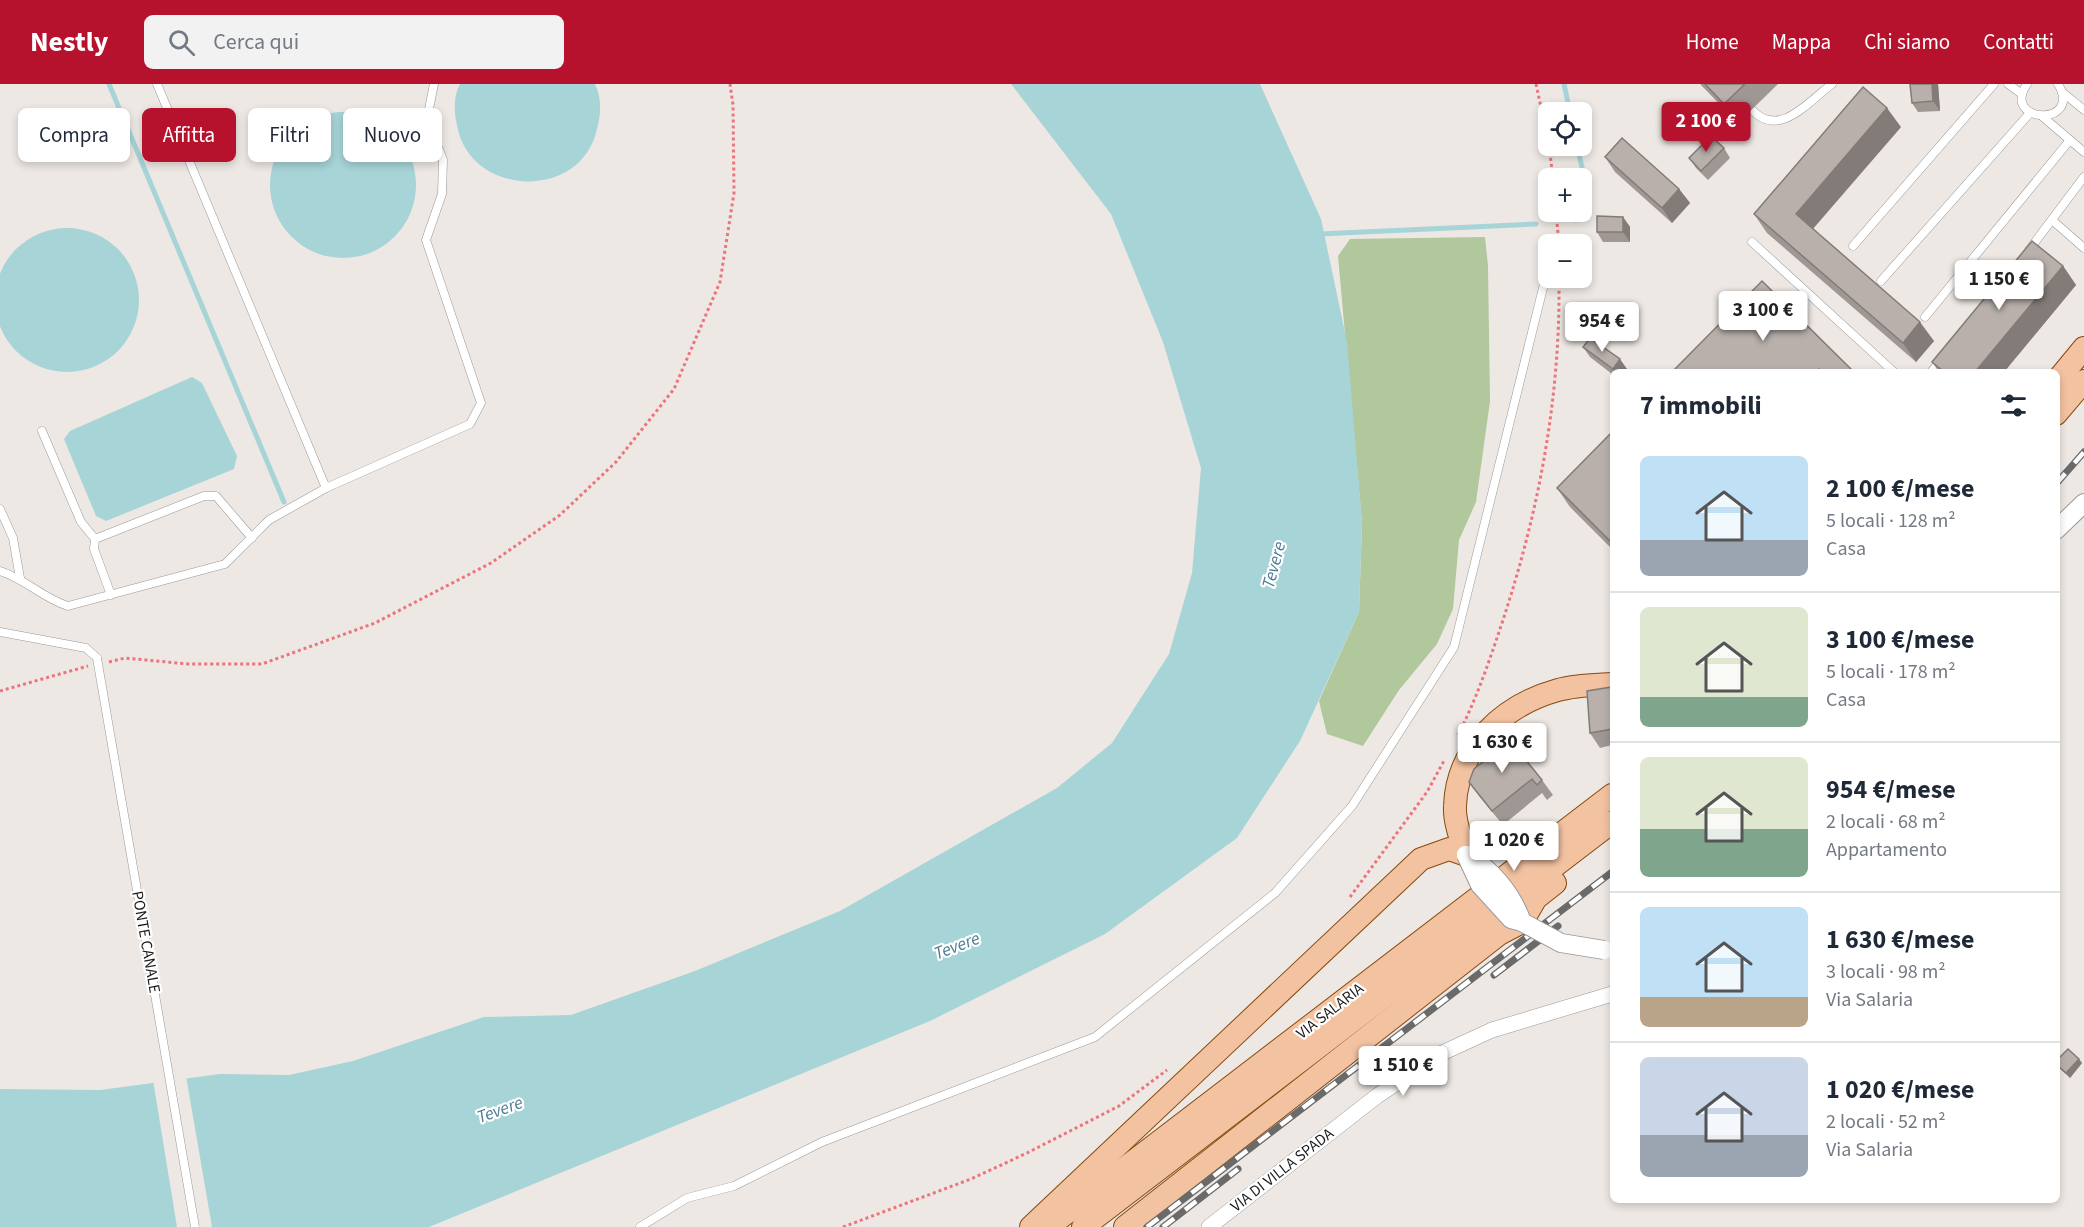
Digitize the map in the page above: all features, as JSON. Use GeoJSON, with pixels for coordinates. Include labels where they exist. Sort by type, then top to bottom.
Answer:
{"type":"FeatureCollection","features":[{"type":"Feature","properties":{"kind":"main road"},"geometry":{"type":"LineString","coordinates":[[2060,377],[2084,348]]}},
{"type":"Feature","properties":{"kind":"main road"},"geometry":{"type":"LineString","coordinates":[[2060,409],[2084,381]]}},
{"type":"Feature","properties":{"kind":"main road"},"geometry":{"type":"LineString","coordinates":[[1030,1227],[1421,859],[1454,807],[1464,769],[1474,747],[1503,716],[1533,699],[1561,689],[1610,684]]}},
{"type":"Feature","properties":{"kind":"main road","name":"VIA SALARIA"},"geometry":{"type":"LineString","coordinates":[[1048,1227],[1610,797]]}},
{"type":"Feature","properties":{"kind":"main road"},"geometry":{"type":"LineString","coordinates":[[1454,807],[1466,855]]}},
{"type":"Feature","properties":{"kind":"main road","name":"VIA SALARIA"},"geometry":{"type":"LineString","coordinates":[[1083,1227],[1610,824]]}},
{"type":"Feature","properties":{"kind":"main road"},"geometry":{"type":"LineString","coordinates":[[1125,1227],[1499,934],[1522,922],[1529,907],[1539,894],[1610,841]]}},
{"type":"Feature","properties":{"kind":"main road"},"geometry":{"type":"LineString","coordinates":[[1421,859],[1449,849],[1466,855]]}},
{"type":"Feature","properties":{"kind":"street"},"geometry":{"type":"LineString","coordinates":[[2060,526],[2084,503]]}},
{"type":"Feature","properties":{"kind":"street"},"geometry":{"type":"LineString","coordinates":[[1466,855],[1493,875],[1511,900],[1522,922],[1557,942],[1582,949],[1608,950]]}},
{"type":"Feature","properties":{"kind":"street","name":"VIA DI VILLA SPADA"},"geometry":{"type":"LineString","coordinates":[[1209,1227],[1377,1096],[1442,1053],[1492,1030],[1610,995]]}},
{"type":"Feature","properties":{"kind":"lane"},"geometry":{"type":"LineString","coordinates":[[157,84],[326,488]]}},
{"type":"Feature","properties":{"kind":"lane"},"geometry":{"type":"LineString","coordinates":[[0,571],[20,578],[47,600],[68,606],[225,564],[269,520],[326,488],[470,424],[481,403],[426,240],[442,194],[442,160],[427,119],[434,84]]}},
{"type":"Feature","properties":{"kind":"lane"},"geometry":{"type":"LineString","coordinates":[[1752,110],[1761,120],[1773,123],[1784,121],[1832,84]]}},
{"type":"Feature","properties":{"kind":"lane"},"geometry":{"type":"LineString","coordinates":[[1853,246],[1994,84]]}},
{"type":"Feature","properties":{"kind":"lane"},"geometry":{"type":"LineString","coordinates":[[2008,84],[2022,94]]}},
{"type":"Feature","properties":{"kind":"lane"},"geometry":{"type":"LineString","coordinates":[[2027,84],[2022,94],[2025,108],[2030,113],[2043,117],[2084,152]]}},
{"type":"Feature","properties":{"kind":"lane"},"geometry":{"type":"LineString","coordinates":[[2043,117],[2056,112],[2063,99],[2058,84]]}},
{"type":"Feature","properties":{"kind":"lane"},"geometry":{"type":"LineString","coordinates":[[2062,92],[2084,110]]}},
{"type":"Feature","properties":{"kind":"lane"},"geometry":{"type":"LineString","coordinates":[[1881,281],[2030,113]]}},
{"type":"Feature","properties":{"kind":"lane"},"geometry":{"type":"LineString","coordinates":[[1925,317],[2070,140]]}},
{"type":"Feature","properties":{"kind":"lane"},"geometry":{"type":"LineString","coordinates":[[2023,257],[2084,177]]}},
{"type":"Feature","properties":{"kind":"lane"},"geometry":{"type":"LineString","coordinates":[[2077,186],[2084,192]]}},
{"type":"Feature","properties":{"kind":"lane"},"geometry":{"type":"LineString","coordinates":[[2052,220],[2084,248]]}},
{"type":"Feature","properties":{"kind":"lane"},"geometry":{"type":"LineString","coordinates":[[1752,242],[1891,369]]}},
{"type":"Feature","properties":{"kind":"lane"},"geometry":{"type":"LineString","coordinates":[[640,1227],[687,1198],[734,1186],[822,1142],[1095,1037],[1275,893],[1352,806],[1454,647],[1543,288]]}},
{"type":"Feature","properties":{"kind":"lane"},"geometry":{"type":"LineString","coordinates":[[1934,369],[1951,349]]}},
{"type":"Feature","properties":{"kind":"lane"},"geometry":{"type":"LineString","coordinates":[[42,430],[81,522],[95,539],[94,549],[111,595]]}},
{"type":"Feature","properties":{"kind":"lane"},"geometry":{"type":"LineString","coordinates":[[95,539],[204,496],[216,496],[252,537]]}},
{"type":"Feature","properties":{"kind":"lane"},"geometry":{"type":"LineString","coordinates":[[0,509],[13,538],[20,578]]}},
{"type":"Feature","properties":{"kind":"lane"},"geometry":{"type":"LineString","coordinates":[[0,632],[86,648],[100,661]]}},
{"type":"Feature","properties":{"kind":"lane","name":"PONTE CANALE"},"geometry":{"type":"LineString","coordinates":[[100,661],[195,1227]]}},
{"type":"Feature","properties":{"kind":"path"},"geometry":{"type":"LineString","coordinates":[[100,661],[125,658],[188,664],[262,664],[375,623],[491,563],[560,515],[616,462],[674,389],[720,282],[734,193],[733,105],[730,84]]}},
{"type":"Feature","properties":{"kind":"path"},"geometry":{"type":"LineString","coordinates":[[1536,84],[1540,102]]}},
{"type":"Feature","properties":{"kind":"path"},"geometry":{"type":"LineString","coordinates":[[0,691],[91,665]]}},
{"type":"Feature","properties":{"kind":"green space"},"geometry":{"type":"Polygon","coordinates":[[[1485,237],[1488,266],[1490,401],[1476,502],[1459,540],[1453,609],[1437,644],[1399,690],[1363,746],[1327,734],[1319,701],[1359,612],[1362,523],[1338,256],[1350,239],[1485,237]]]}},
{"type":"Feature","properties":{"kind":"water"},"geometry":{"type":"Polygon","coordinates":[[[460,84],[595,84],[600,101],[599,118],[587,153],[570,169],[549,179],[526,181],[502,177],[482,166],[466,149],[455,115],[456,94],[460,84]]]}},
{"type":"Feature","properties":{"kind":"water","name":"Tevere"},"geometry":{"type":"Polygon","coordinates":[[[1011,84],[1260,84],[1321,219],[1347,342],[1362,523],[1359,612],[1300,741],[1237,838],[1105,934],[930,1021],[429,1227],[0,1227],[0,1089],[100,1090],[220,1074],[289,1075],[353,1061],[484,1017],[571,1015],[695,971],[840,911],[1057,788],[1112,743],[1169,654],[1192,573],[1201,468],[1163,342],[1111,214],[1011,84]]]}},
{"type":"Feature","properties":{"kind":"water"},"geometry":{"type":"Polygon","coordinates":[[[343,112],[343,162],[411,162],[416,185],[414,199],[403,225],[383,245],[357,256],[343,258],[329,256],[303,245],[283,225],[272,199],[270,185],[275,162],[331,162],[331,114],[343,112]]]}},
{"type":"Feature","properties":{"kind":"water"},"geometry":{"type":"Polygon","coordinates":[[[67,228],[95,233],[118,249],[127,260],[138,286],[138,314],[134,328],[118,351],[95,367],[67,372],[39,367],[16,351],[0,328],[0,272],[16,249],[39,233],[67,228]]]}},
{"type":"Feature","properties":{"kind":"water"},"geometry":{"type":"Polygon","coordinates":[[[192,377],[202,383],[237,456],[234,469],[106,521],[96,516],[64,439],[70,431],[192,377]]]}},
{"type":"Feature","properties":{"kind":"pier"},"geometry":{"type":"Polygon","coordinates":[[[186,1076],[212,1227],[177,1227],[153,1080],[186,1076]]]}},
{"type":"Feature","properties":{"kind":"building"},"geometry":{"type":"Polygon","coordinates":[[[1705,84],[1745,84],[1724,104],[1705,84]]]}},
{"type":"Feature","properties":{"kind":"building"},"geometry":{"type":"Polygon","coordinates":[[[1910,84],[1932,84],[1933,101],[1912,103],[1910,84]]]}},
{"type":"Feature","properties":{"kind":"building"},"geometry":{"type":"Polygon","coordinates":[[[1863,87],[1887,108],[1796,214],[1920,322],[1903,343],[1754,214],[1863,87]]]}},
{"type":"Feature","properties":{"kind":"building"},"geometry":{"type":"Polygon","coordinates":[[[1711,136],[1724,148],[1701,171],[1689,158],[1711,136]]]}},
{"type":"Feature","properties":{"kind":"building"},"geometry":{"type":"Polygon","coordinates":[[[1622,138],[1679,189],[1662,208],[1605,157],[1622,138]]]}},
{"type":"Feature","properties":{"kind":"building"},"geometry":{"type":"Polygon","coordinates":[[[1597,216],[1623,217],[1623,232],[1597,232],[1597,216]]]}},
{"type":"Feature","properties":{"kind":"building"},"geometry":{"type":"Polygon","coordinates":[[[2032,241],[2063,266],[1977,369],[1940,369],[1932,362],[2032,241]]]}},
{"type":"Feature","properties":{"kind":"building"},"geometry":{"type":"Polygon","coordinates":[[[1762,281],[1851,369],[1819,369],[1675,369],[1762,281]]]}},
{"type":"Feature","properties":{"kind":"building"},"geometry":{"type":"Polygon","coordinates":[[[1590,338],[1620,359],[1613,369],[1583,347],[1590,338]]]}},
{"type":"Feature","properties":{"kind":"building"},"geometry":{"type":"Polygon","coordinates":[[[1610,434],[1610,541],[1557,488],[1610,434]]]}},
{"type":"Feature","properties":{"kind":"building"},"geometry":{"type":"Polygon","coordinates":[[[1610,687],[1610,729],[1590,733],[1587,691],[1610,687]]]}},
{"type":"Feature","properties":{"kind":"building"},"geometry":{"type":"Polygon","coordinates":[[[1505,734],[1542,780],[1537,785],[1532,779],[1492,811],[1469,782],[1474,769],[1498,749],[1493,744],[1505,734]]]}},
{"type":"Feature","properties":{"kind":"building"},"geometry":{"type":"Polygon","coordinates":[[[2068,1049],[2079,1059],[2066,1073],[2060,1068],[2060,1057],[2068,1049]]]}},
{"type":"Feature","properties":{"kind":"waterway"},"geometry":{"type":"LineString","coordinates":[[109,84],[284,502]]}},
{"type":"Feature","properties":{"kind":"waterway"},"geometry":{"type":"LineString","coordinates":[[1564,84],[1568,102]]}},
{"type":"Feature","properties":{"kind":"waterway"},"geometry":{"type":"LineString","coordinates":[[1579,156],[1582,168]]}},
{"type":"Feature","properties":{"kind":"waterway"},"geometry":{"type":"LineString","coordinates":[[1319,234],[1536,224]]}},
{"type":"Feature","properties":{"kind":"railway"},"geometry":{"type":"LineString","coordinates":[[2060,479],[2084,452]]}},
{"type":"Feature","properties":{"kind":"railway"},"geometry":{"type":"LineString","coordinates":[[1147,1227],[1610,874]]}},
{"type":"Feature","properties":{"kind":"railway"},"geometry":{"type":"LineString","coordinates":[[1494,975],[1558,926]]}},
{"type":"Feature","properties":{"kind":"railway"},"geometry":{"type":"LineString","coordinates":[[1163,1227],[1238,1169]]}}]}
